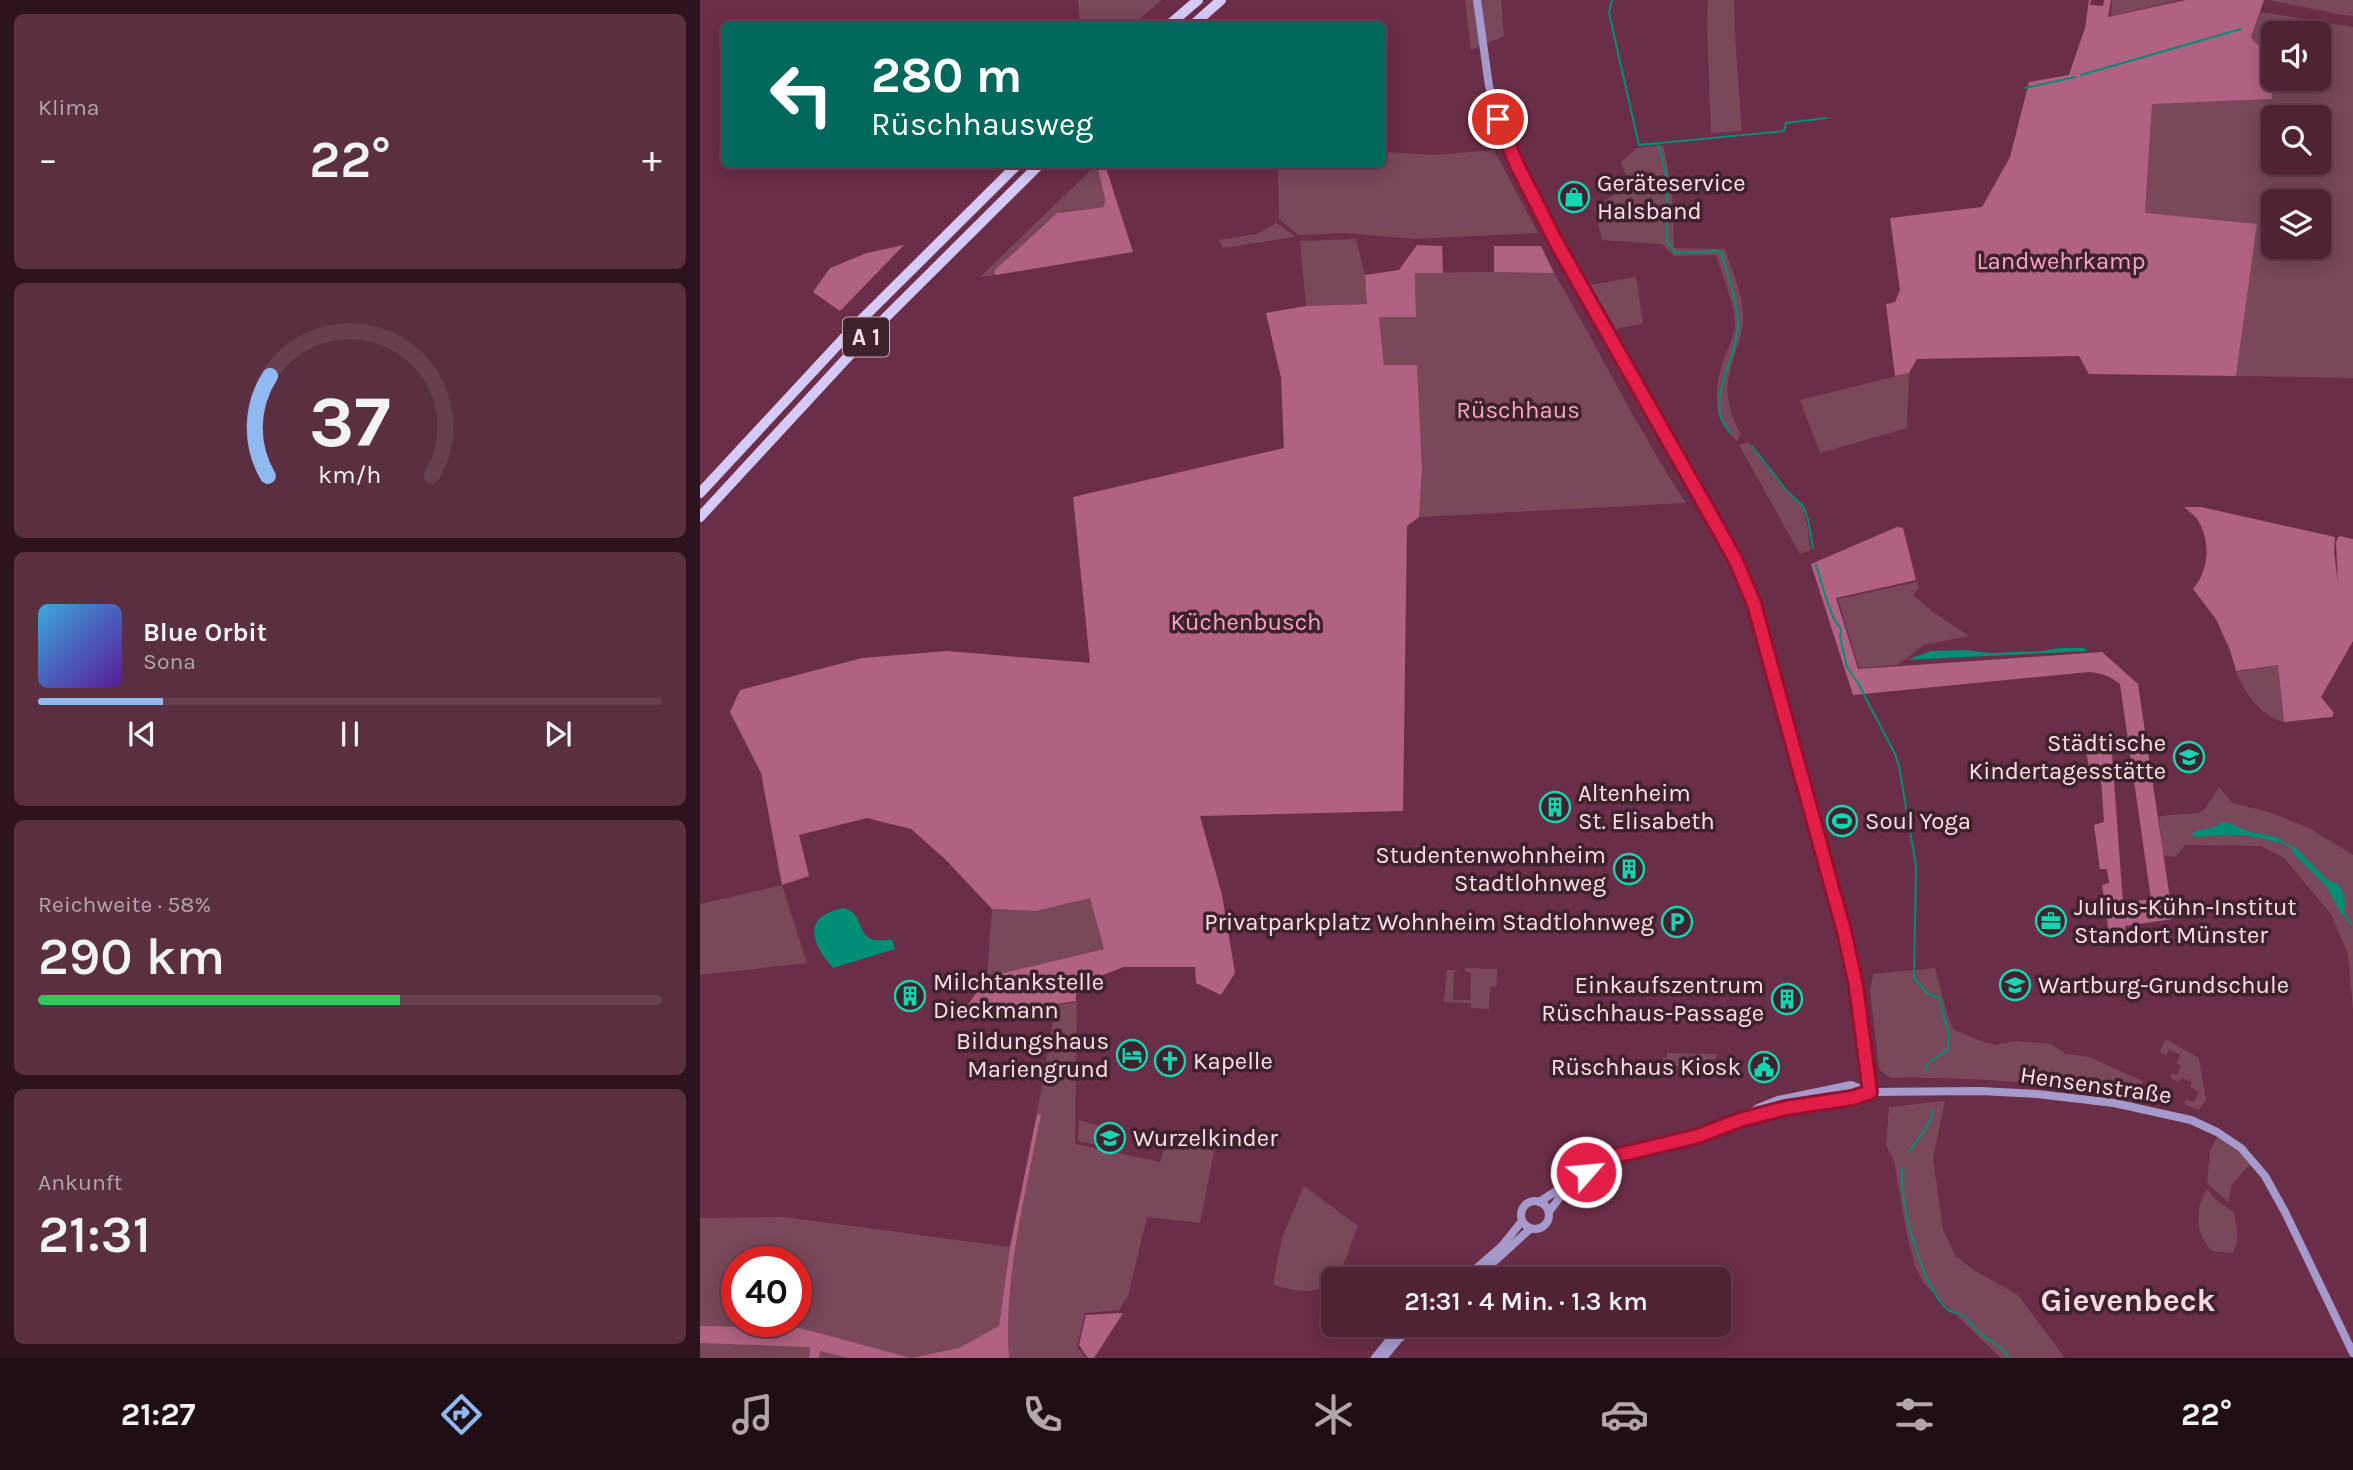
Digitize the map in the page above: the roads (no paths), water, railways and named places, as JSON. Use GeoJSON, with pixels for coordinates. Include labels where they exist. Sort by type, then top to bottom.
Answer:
{"type":"FeatureCollection","features":[{"type":"Feature","properties":{"kind":"highway"},"geometry":{"type":"LineString","coordinates":[[1174,21],[1198,0]]}},
{"type":"Feature","properties":{"kind":"highway"},"geometry":{"type":"LineString","coordinates":[[1197,21],[1221,0]]}},
{"type":"Feature","properties":{"kind":"highway","name":"A 1"},"geometry":{"type":"LineString","coordinates":[[700,493],[857,324],[1014,168]]}},
{"type":"Feature","properties":{"kind":"highway","name":"A 1"},"geometry":{"type":"LineString","coordinates":[[700,517],[869,334],[1036,168]]}},
{"type":"Feature","properties":{"kind":"main road"},"geometry":{"type":"LineString","coordinates":[[1477,0],[1489,86],[1498,119],[1517,165],[1556,242],[1736,561],[1754,604],[1845,935],[1856,986],[1870,1092]]}},
{"type":"Feature","properties":{"kind":"main road","name":"Hensenstraße"},"geometry":{"type":"LineString","coordinates":[[1539,1202],[1615,1156],[1698,1136],[1740,1120],[1758,1108],[1803,1094],[1852,1085],[1870,1092],[1980,1091],[2062,1097],[2157,1111],[2191,1120],[2246,1153],[2272,1186],[2353,1353]]}},
{"type":"Feature","properties":{"kind":"main road"},"geometry":{"type":"LineString","coordinates":[[1488,1267],[1530,1229],[1546,1225],[1556,1200],[1572,1182]]}},
{"type":"Feature","properties":{"kind":"main road"},"geometry":{"type":"LineString","coordinates":[[1530,1229],[1522,1221],[1521,1213],[1525,1206],[1531,1202],[1539,1202],[1546,1205],[1549,1212]]}},
{"type":"Feature","properties":{"kind":"main road"},"geometry":{"type":"LineString","coordinates":[[1478,1267],[1502,1246],[1522,1221]]}},
{"type":"Feature","properties":{"kind":"main road"},"geometry":{"type":"LineString","coordinates":[[1375,1358],[1392,1337]]}},
{"type":"Feature","properties":{"kind":"main road"},"geometry":{"type":"LineString","coordinates":[[1383,1358],[1401,1337]]}},
{"type":"Feature","properties":{"kind":"waterway"},"geometry":{"type":"LineString","coordinates":[[1612,0],[1609,13],[1639,145],[1784,131],[1786,123],[1826,118]]}},
{"type":"Feature","properties":{"kind":"waterway"},"geometry":{"type":"LineString","coordinates":[[2081,75],[2241,29]]}},
{"type":"Feature","properties":{"kind":"waterway"},"geometry":{"type":"LineString","coordinates":[[2025,88],[2075,77]]}},
{"type":"Feature","properties":{"kind":"waterway"},"geometry":{"type":"LineString","coordinates":[[1658,143],[1667,179],[1667,242],[1676,253],[1721,251],[1734,294],[1737,332],[1719,403],[1721,417],[1731,433]]}},
{"type":"Feature","properties":{"kind":"waterway"},"geometry":{"type":"LineString","coordinates":[[1752,446],[1786,490],[1803,506],[1813,548]]}},
{"type":"Feature","properties":{"kind":"waterway"},"geometry":{"type":"LineString","coordinates":[[1816,565],[1834,619],[1841,629],[1840,637],[1847,667],[1858,683],[1899,766],[1916,866],[1914,978],[1927,993],[1939,998],[1949,1037],[1948,1049],[1927,1064],[1926,1071]]}},
{"type":"Feature","properties":{"kind":"waterway"},"geometry":{"type":"LineString","coordinates":[[2280,841],[2293,848]]}},
{"type":"Feature","properties":{"kind":"waterway"},"geometry":{"type":"LineString","coordinates":[[2344,913],[2351,924]]}},
{"type":"Feature","properties":{"kind":"waterway"},"geometry":{"type":"LineString","coordinates":[[1909,1152],[1927,1126],[1933,1110]]}},
{"type":"Feature","properties":{"kind":"waterway"},"geometry":{"type":"LineString","coordinates":[[1902,1169],[1908,1222],[1921,1263],[1938,1298],[1949,1310],[1965,1317],[1978,1332],[2000,1347],[2009,1358]]}},
{"type":"Feature","properties":{"kind":"place","name":"Geräteservice Halsband"},"geometry":{"type":"Point","coordinates":[1574,197]}},
{"type":"Feature","properties":{"kind":"place","name":"Städtische Kindertagesstätte"},"geometry":{"type":"Point","coordinates":[2189,757]}},
{"type":"Feature","properties":{"kind":"place","name":"Altenheim St. Elisabeth"},"geometry":{"type":"Point","coordinates":[1555,807]}},
{"type":"Feature","properties":{"kind":"place","name":"Soul Yoga"},"geometry":{"type":"Point","coordinates":[1842,821]}},
{"type":"Feature","properties":{"kind":"place","name":"Studentenwohnheim Stadtlohnweg"},"geometry":{"type":"Point","coordinates":[1629,869]}},
{"type":"Feature","properties":{"kind":"place","name":"Julius-Kühn-Institut Standort Münster"},"geometry":{"type":"Point","coordinates":[2051,921]}},
{"type":"Feature","properties":{"kind":"place","name":"Privatparkplatz Wohnheim Stadtlohnweg"},"geometry":{"type":"Point","coordinates":[1677,922]}},
{"type":"Feature","properties":{"kind":"place","name":"Wartburg-Grundschule"},"geometry":{"type":"Point","coordinates":[2015,985]}},
{"type":"Feature","properties":{"kind":"place","name":"Milchtankstelle Dieckmann"},"geometry":{"type":"Point","coordinates":[910,996]}},
{"type":"Feature","properties":{"kind":"place","name":"Einkaufszentrum Rüschhaus-Passage"},"geometry":{"type":"Point","coordinates":[1787,999]}},
{"type":"Feature","properties":{"kind":"place","name":"Bildungshaus Mariengrund"},"geometry":{"type":"Point","coordinates":[1132,1055]}},
{"type":"Feature","properties":{"kind":"place","name":"Kapelle"},"geometry":{"type":"Point","coordinates":[1170,1061]}},
{"type":"Feature","properties":{"kind":"place","name":"Rüschhaus Kiosk"},"geometry":{"type":"Point","coordinates":[1764,1067]}},
{"type":"Feature","properties":{"kind":"place","name":"Wurzelkinder"},"geometry":{"type":"Point","coordinates":[1110,1138]}},
{"type":"Feature","properties":{"kind":"district","name":"Gievenbeck"},"geometry":{"type":"Point","coordinates":[2128,1300]}},
{"type":"Feature","properties":{"kind":"park label","name":"Landwehrkamp"},"geometry":{"type":"Point","coordinates":[2061,261]}},
{"type":"Feature","properties":{"kind":"park label","name":"Rüschhaus"},"geometry":{"type":"Point","coordinates":[1518,410]}},
{"type":"Feature","properties":{"kind":"park label","name":"Küchenbusch"},"geometry":{"type":"Point","coordinates":[1246,622]}}]}
